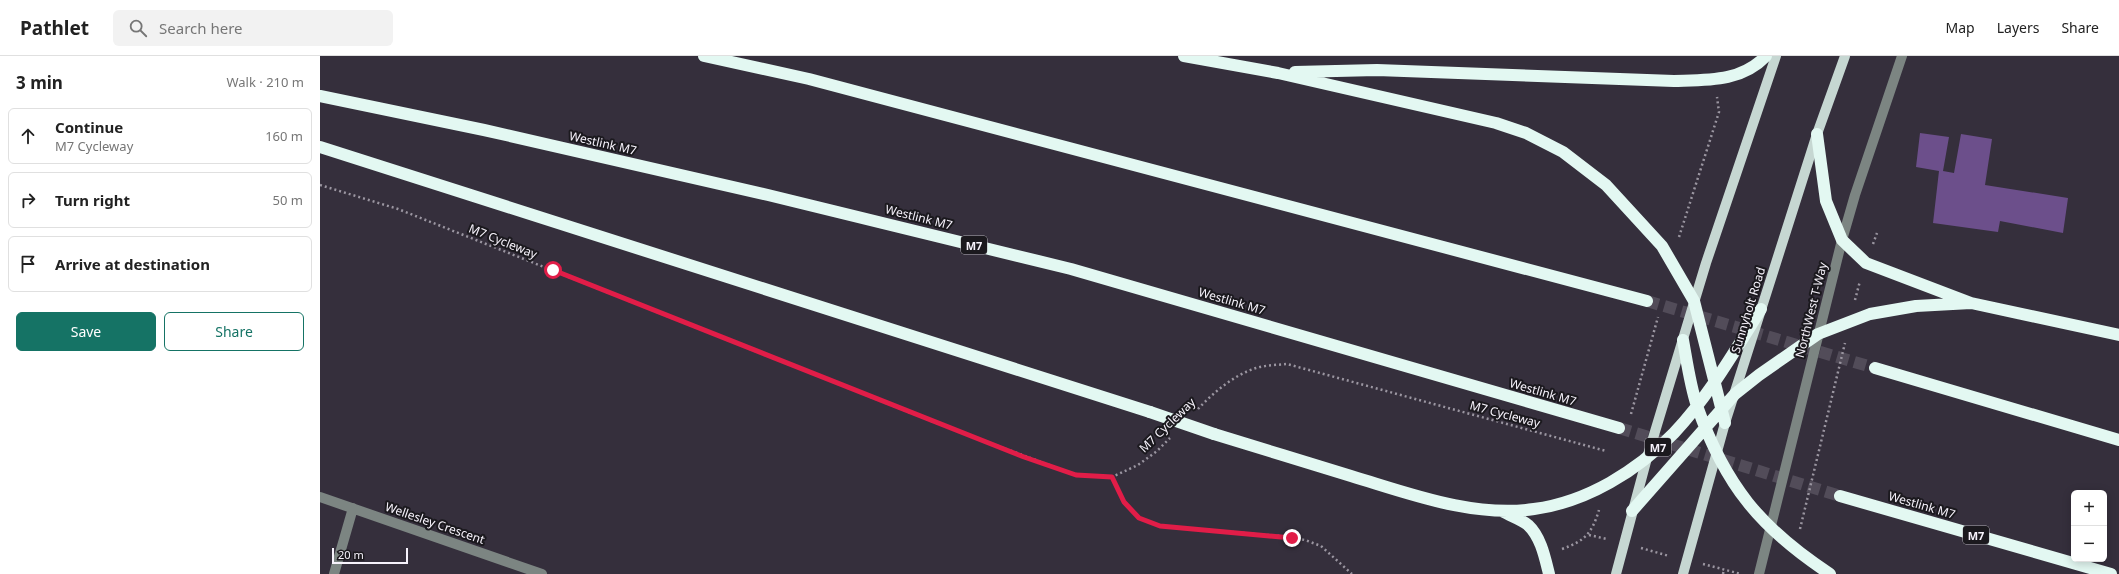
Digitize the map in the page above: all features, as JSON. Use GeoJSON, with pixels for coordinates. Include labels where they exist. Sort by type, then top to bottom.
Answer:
{"type":"FeatureCollection","features":[{"type":"Feature","properties":{"kind":"highway"},"geometry":{"type":"LineString","coordinates":[[704,56],[809,79],[1647,301]]}},
{"type":"Feature","properties":{"kind":"highway"},"geometry":{"type":"LineString","coordinates":[[1184,56],[1278,73],[1496,123],[1526,133],[1563,152],[1606,185],[1662,246],[1694,302],[1725,423]]}},
{"type":"Feature","properties":{"kind":"highway"},"geometry":{"type":"LineString","coordinates":[[1278,73],[1377,70],[1674,81],[1715,80],[1739,75],[1758,64],[1766,56]]}},
{"type":"Feature","properties":{"kind":"highway","name":"Westlink M7"},"geometry":{"type":"LineString","coordinates":[[320,96],[484,130],[760,193],[1071,269],[1619,428]]}},
{"type":"Feature","properties":{"kind":"highway"},"geometry":{"type":"LineString","coordinates":[[1817,134],[1826,201],[1842,240],[1866,263],[1971,303],[2119,335]]}},
{"type":"Feature","properties":{"kind":"highway","name":"M7"},"geometry":{"type":"LineString","coordinates":[[320,147],[1150,412],[1214,434],[1396,490],[1465,507],[1502,511],[1534,509],[1565,502],[1606,486],[1647,458],[1674,433],[1715,383],[1761,309]]}},
{"type":"Feature","properties":{"kind":"highway"},"geometry":{"type":"LineString","coordinates":[[1632,511],[1735,394],[1758,375],[1818,334],[1870,314],[1916,306],[1971,303]]}},
{"type":"Feature","properties":{"kind":"highway"},"geometry":{"type":"LineString","coordinates":[[1683,340],[1697,406],[1729,477],[1744,500],[1770,527],[1794,549],[1830,574]]}},
{"type":"Feature","properties":{"kind":"highway"},"geometry":{"type":"LineString","coordinates":[[1875,368],[2119,440]]}},
{"type":"Feature","properties":{"kind":"highway","name":"Westlink M7"},"geometry":{"type":"LineString","coordinates":[[1840,496],[2111,574]]}},
{"type":"Feature","properties":{"kind":"highway"},"geometry":{"type":"LineString","coordinates":[[1502,511],[1528,525],[1539,543],[1549,574]]}},
{"type":"Feature","properties":{"kind":"main road"},"geometry":{"type":"LineString","coordinates":[[1616,574],[1647,458],[1694,302],[1776,56]]}},
{"type":"Feature","properties":{"kind":"main road","name":"Sunnyholt Road"},"geometry":{"type":"LineString","coordinates":[[1683,574],[1718,453],[1725,423],[1817,134],[1844,56]]}},
{"type":"Feature","properties":{"kind":"street","name":"NorthWest T-Way"},"geometry":{"type":"LineString","coordinates":[[1759,574],[1842,240],[1855,195],[1902,56]]}},
{"type":"Feature","properties":{"kind":"street","name":"Wellesley Crescent"},"geometry":{"type":"LineString","coordinates":[[320,497],[542,574]]}},
{"type":"Feature","properties":{"kind":"street"},"geometry":{"type":"LineString","coordinates":[[334,574],[353,508]]}},
{"type":"Feature","properties":{"kind":"path"},"geometry":{"type":"LineString","coordinates":[[1680,232],[1719,112],[1718,98]]}},
{"type":"Feature","properties":{"kind":"path","name":"M7 Cycleway"},"geometry":{"type":"LineString","coordinates":[[320,184],[405,212],[1024,457],[1076,475],[1112,477],[1138,465],[1157,451],[1173,434]]}},
{"type":"Feature","properties":{"kind":"path"},"geometry":{"type":"LineString","coordinates":[[1629,419],[1660,310]]}},
{"type":"Feature","properties":{"kind":"path"},"geometry":{"type":"LineString","coordinates":[[1802,520],[1845,346]]}},
{"type":"Feature","properties":{"kind":"path","name":"M7 Cycleway"},"geometry":{"type":"LineString","coordinates":[[1195,412],[1211,395],[1234,379],[1257,368],[1287,364],[1606,451]]}},
{"type":"Feature","properties":{"kind":"path"},"geometry":{"type":"LineString","coordinates":[[1112,477],[1124,502],[1139,518],[1160,526],[1280,536],[1305,540],[1321,546],[1352,574]]}},
{"type":"Feature","properties":{"kind":"path"},"geometry":{"type":"LineString","coordinates":[[1559,550],[1577,544],[1589,534],[1597,517]]}},
{"type":"Feature","properties":{"kind":"path"},"geometry":{"type":"LineString","coordinates":[[1589,534],[1743,574]]}},
{"type":"Feature","properties":{"kind":"path"},"geometry":{"type":"LineString","coordinates":[[1723,574],[1724,569]]}},
{"type":"Feature","properties":{"kind":"building"},"geometry":{"type":"Polygon","coordinates":[[[1920,133],[1949,137],[1943,171],[1954,173],[1961,134],[1992,139],[1985,185],[2068,198],[2063,233],[2000,221],[1998,232],[1933,223],[1939,171],[1916,167],[1920,133]]]}},
{"type":"Feature","properties":{"kind":"tunnel"},"geometry":{"type":"LineString","coordinates":[[1647,301],[1875,368]]}},
{"type":"Feature","properties":{"kind":"tunnel"},"geometry":{"type":"LineString","coordinates":[[1619,428],[1840,496]]}},
{"type":"Feature","properties":{"kind":"route"},"geometry":{"type":"LineString","coordinates":[[553,270],[1024,457],[1076,475],[1112,477],[1124,502],[1139,518],[1160,526],[1292,538]]}}]}
